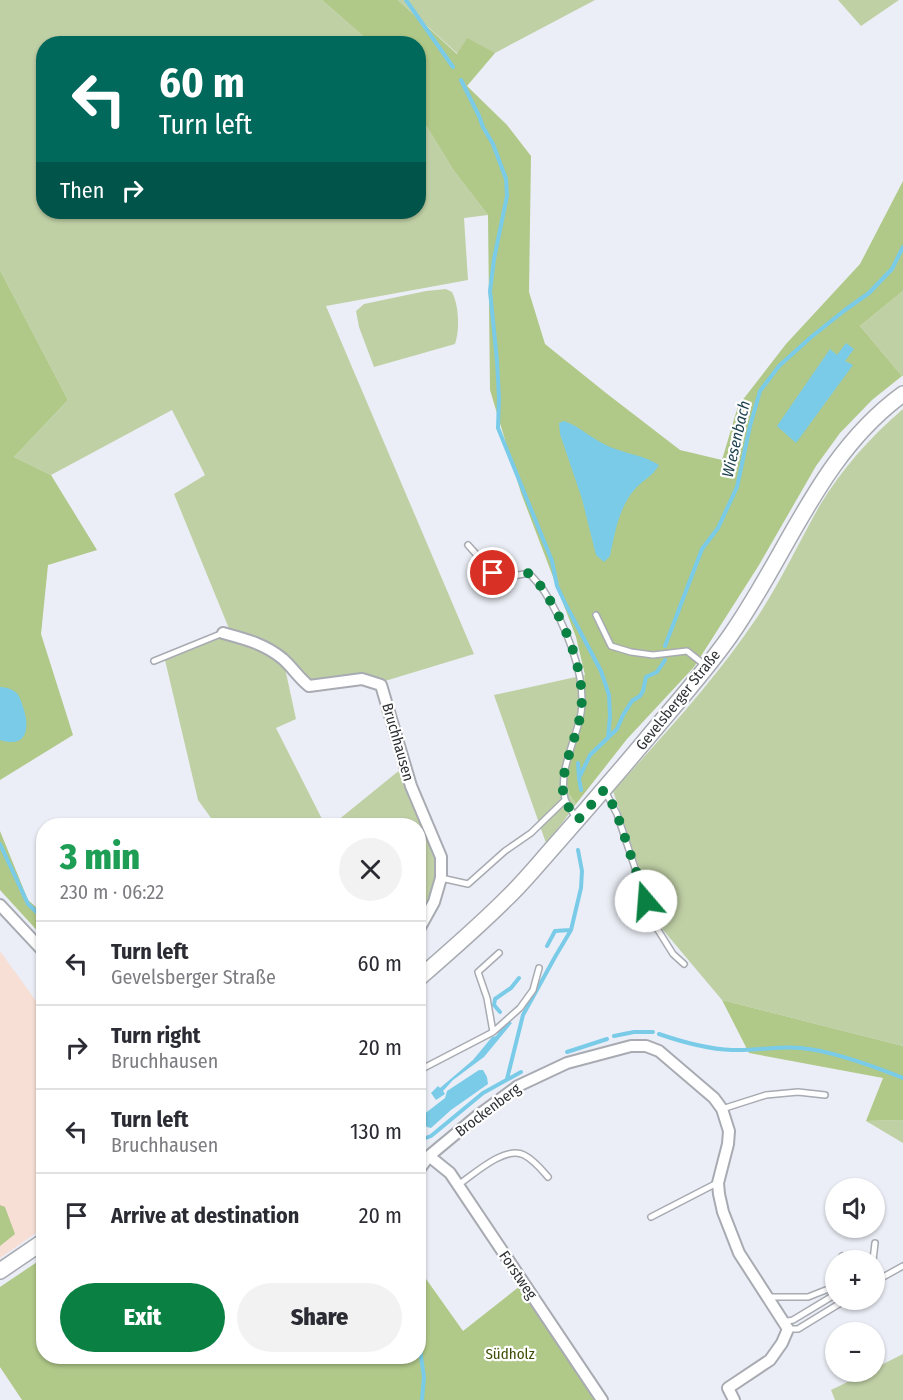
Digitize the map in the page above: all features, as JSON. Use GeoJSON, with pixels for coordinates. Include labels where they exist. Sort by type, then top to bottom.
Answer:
{"type":"FeatureCollection","features":[{"type":"Feature","properties":{"kind":"main road","name":"Gevelsberger Straße"},"geometry":{"type":"LineString","coordinates":[[426,972],[508,898],[604,790],[707,666],[746,613],[834,463],[883,409],[903,394]]}},
{"type":"Feature","properties":{"kind":"main road"},"geometry":{"type":"LineString","coordinates":[[0,1271],[36,1246]]}},
{"type":"Feature","properties":{"kind":"street","name":"Bruchhausen"},"geometry":{"type":"LineString","coordinates":[[223,633],[267,648],[284,660],[309,686],[362,679],[381,685],[411,786],[425,818]]}},
{"type":"Feature","properties":{"kind":"street","name":"Bruchhausen"},"geometry":{"type":"LineString","coordinates":[[426,822],[441,857],[441,878],[434,902],[426,916]]}},
{"type":"Feature","properties":{"kind":"street"},"geometry":{"type":"LineString","coordinates":[[0,906],[36,944]]}},
{"type":"Feature","properties":{"kind":"street","name":"Brockenberg"},"geometry":{"type":"LineString","coordinates":[[426,1154],[518,1086],[567,1063],[631,1046],[646,1046],[659,1051],[714,1098],[722,1109]]}},
{"type":"Feature","properties":{"kind":"street"},"geometry":{"type":"LineString","coordinates":[[722,1109],[729,1131],[718,1183],[723,1212],[739,1253],[785,1325],[782,1343],[770,1360],[728,1388],[734,1400]]}},
{"type":"Feature","properties":{"kind":"street","name":"Forstweg"},"geometry":{"type":"LineString","coordinates":[[426,1156],[450,1173],[602,1400]]}},
{"type":"Feature","properties":{"kind":"lane"},"geometry":{"type":"LineString","coordinates":[[468,545],[493,573],[508,577],[529,573],[543,589],[571,647],[582,686],[581,712],[563,777],[565,800],[578,820]]}},
{"type":"Feature","properties":{"kind":"lane"},"geometry":{"type":"LineString","coordinates":[[596,615],[611,646],[652,655],[687,651],[707,666]]}},
{"type":"Feature","properties":{"kind":"lane"},"geometry":{"type":"LineString","coordinates":[[154,661],[223,633]]}},
{"type":"Feature","properties":{"kind":"lane"},"geometry":{"type":"LineString","coordinates":[[604,790],[617,814],[653,922],[673,954],[684,964]]}},
{"type":"Feature","properties":{"kind":"lane"},"geometry":{"type":"LineString","coordinates":[[441,878],[468,884],[505,851],[531,833],[565,800]]}},
{"type":"Feature","properties":{"kind":"lane"},"geometry":{"type":"LineString","coordinates":[[493,1032],[487,998],[478,972],[500,953]]}},
{"type":"Feature","properties":{"kind":"lane"},"geometry":{"type":"LineString","coordinates":[[426,1067],[493,1032],[520,1008],[533,990],[539,968]]}},
{"type":"Feature","properties":{"kind":"lane"},"geometry":{"type":"LineString","coordinates":[[722,1109],[766,1095],[798,1092],[825,1095]]}},
{"type":"Feature","properties":{"kind":"lane"},"geometry":{"type":"LineString","coordinates":[[458,1185],[497,1158],[513,1152],[523,1154],[537,1164],[548,1177]]}},
{"type":"Feature","properties":{"kind":"lane"},"geometry":{"type":"LineString","coordinates":[[651,1217],[718,1183]]}},
{"type":"Feature","properties":{"kind":"lane"},"geometry":{"type":"LineString","coordinates":[[874,1250],[875,1243]]}},
{"type":"Feature","properties":{"kind":"lane"},"geometry":{"type":"LineString","coordinates":[[885,1276],[903,1266]]}},
{"type":"Feature","properties":{"kind":"lane"},"geometry":{"type":"LineString","coordinates":[[768,1297],[808,1297],[825,1290]]}},
{"type":"Feature","properties":{"kind":"lane"},"geometry":{"type":"LineString","coordinates":[[785,1325],[825,1301]]}},
{"type":"Feature","properties":{"kind":"lane"},"geometry":{"type":"LineString","coordinates":[[785,1325],[798,1329],[829,1310]]}},
{"type":"Feature","properties":{"kind":"shaded area"},"geometry":{"type":"Polygon","coordinates":[[[0,951],[36,1001],[36,1233],[0,1258],[0,951]]]}},
{"type":"Feature","properties":{"kind":"green space"},"geometry":{"type":"Polygon","coordinates":[[[0,0],[322,0],[363,36],[36,36],[36,219],[426,219],[426,125],[454,171],[488,215],[464,218],[468,280],[326,306],[474,654],[385,681],[361,673],[308,680],[285,668],[296,719],[276,728],[321,818],[211,818],[198,800],[165,660],[230,631],[174,494],[205,475],[172,410],[51,475],[14,457],[68,400],[0,270],[0,0]]]}},
{"type":"Feature","properties":{"kind":"green space"},"geometry":{"type":"Polygon","coordinates":[[[322,0],[398,0],[457,54],[467,38],[495,53],[467,86],[507,125],[531,156],[529,292],[545,344],[680,450],[722,460],[738,406],[786,344],[860,264],[903,181],[903,291],[860,326],[902,376],[872,400],[840,433],[816,466],[759,565],[694,667],[627,739],[576,804],[569,794],[566,779],[584,710],[585,675],[576,637],[521,493],[490,390],[488,215],[454,171],[426,125],[426,36],[363,36],[322,0]]]}},
{"type":"Feature","properties":{"kind":"green space"},"geometry":{"type":"Polygon","coordinates":[[[398,0],[595,0],[495,53],[466,40],[458,54],[398,0]]]}},
{"type":"Feature","properties":{"kind":"green space"},"geometry":{"type":"Polygon","coordinates":[[[838,0],[899,0],[861,26],[838,0]]]}},
{"type":"Feature","properties":{"kind":"green space"},"geometry":{"type":"Polygon","coordinates":[[[0,270],[68,400],[14,457],[51,475],[97,550],[48,565],[41,634],[73,735],[0,780],[0,270]]]}},
{"type":"Feature","properties":{"kind":"green space"},"geometry":{"type":"Polygon","coordinates":[[[446,289],[452,292],[457,311],[458,332],[455,344],[374,367],[359,327],[356,311],[364,304],[446,289]]]}},
{"type":"Feature","properties":{"kind":"green space"},"geometry":{"type":"Polygon","coordinates":[[[903,291],[903,376],[902,376],[860,326],[903,291]]]}},
{"type":"Feature","properties":{"kind":"green space"},"geometry":{"type":"Polygon","coordinates":[[[903,409],[903,1046],[722,1000],[658,924],[613,791],[689,706],[742,640],[766,603],[820,505],[847,466],[868,442],[903,409]]]}},
{"type":"Feature","properties":{"kind":"green space"},"geometry":{"type":"Polygon","coordinates":[[[585,675],[584,710],[566,779],[569,794],[576,804],[546,843],[494,695],[585,675]]]}},
{"type":"Feature","properties":{"kind":"green space"},"geometry":{"type":"Polygon","coordinates":[[[401,769],[421,818],[341,818],[401,769]]]}},
{"type":"Feature","properties":{"kind":"green space"},"geometry":{"type":"Polygon","coordinates":[[[426,830],[438,868],[426,911],[426,830]]]}},
{"type":"Feature","properties":{"kind":"green space"},"geometry":{"type":"Polygon","coordinates":[[[0,831],[28,900],[36,907],[36,929],[0,890],[0,831]]]}},
{"type":"Feature","properties":{"kind":"green space"},"geometry":{"type":"Polygon","coordinates":[[[722,1000],[903,1046],[903,1120],[866,1121],[883,1078],[749,1053],[722,1000]]]}},
{"type":"Feature","properties":{"kind":"green space"},"geometry":{"type":"Polygon","coordinates":[[[903,1120],[903,1143],[866,1121],[903,1120]]]}},
{"type":"Feature","properties":{"kind":"green space"},"geometry":{"type":"Polygon","coordinates":[[[0,1205],[5,1207],[15,1234],[0,1246],[0,1205]]]}},
{"type":"Feature","properties":{"kind":"green space","name":"Südholz"},"geometry":{"type":"Polygon","coordinates":[[[36,1263],[36,1364],[426,1364],[426,1279],[463,1331],[520,1286],[598,1400],[22,1400],[0,1367],[0,1287],[36,1263]]]}},
{"type":"Feature","properties":{"kind":"green space"},"geometry":{"type":"Polygon","coordinates":[[[903,1354],[903,1400],[835,1400],[831,1390],[847,1382],[885,1382],[885,1363],[903,1354]]]}},
{"type":"Feature","properties":{"kind":"water"},"geometry":{"type":"Polygon","coordinates":[[[846,343],[854,349],[845,361],[853,365],[796,443],[777,426],[830,349],[837,355],[846,343]]]}},
{"type":"Feature","properties":{"kind":"water"},"geometry":{"type":"Polygon","coordinates":[[[564,421],[610,447],[659,465],[635,489],[625,504],[618,520],[610,556],[604,562],[596,555],[582,499],[560,434],[559,423],[564,421]]]}},
{"type":"Feature","properties":{"kind":"water"},"geometry":{"type":"Polygon","coordinates":[[[0,687],[16,692],[22,704],[26,729],[21,739],[16,741],[0,740],[0,687]]]}},
{"type":"Feature","properties":{"kind":"water"},"geometry":{"type":"Polygon","coordinates":[[[507,1020],[512,1023],[484,1057],[453,1080],[443,1091],[445,1094],[436,1100],[431,1093],[473,1060],[492,1037],[496,1036],[507,1020]]]}},
{"type":"Feature","properties":{"kind":"water"},"geometry":{"type":"Polygon","coordinates":[[[479,1070],[483,1070],[487,1077],[488,1084],[451,1110],[431,1128],[427,1127],[426,1113],[445,1098],[447,1091],[479,1070]]]}},
{"type":"Feature","properties":{"kind":"waterway"},"geometry":{"type":"LineString","coordinates":[[406,0],[453,67]]}},
{"type":"Feature","properties":{"kind":"waterway"},"geometry":{"type":"LineString","coordinates":[[461,80],[493,144],[506,179],[507,196],[490,291],[497,361],[498,428],[552,561],[557,586],[601,671],[609,695],[608,738]]}},
{"type":"Feature","properties":{"kind":"waterway","name":"Wiesenbach"},"geometry":{"type":"LineString","coordinates":[[665,646],[702,549],[718,528],[737,487],[760,391],[779,366],[810,338],[869,293],[892,269],[903,247]]}},
{"type":"Feature","properties":{"kind":"waterway","name":"Wiesenbach"},"geometry":{"type":"LineString","coordinates":[[581,790],[579,778],[590,755],[617,729],[632,701],[643,691],[646,677],[657,672],[665,660]]}},
{"type":"Feature","properties":{"kind":"waterway","name":"Wiesenbach"},"geometry":{"type":"LineString","coordinates":[[578,763],[579,777]]}},
{"type":"Feature","properties":{"kind":"waterway"},"geometry":{"type":"LineString","coordinates":[[0,844],[28,904],[36,912]]}},
{"type":"Feature","properties":{"kind":"waterway"},"geometry":{"type":"LineString","coordinates":[[507,1079],[523,1015],[571,930],[581,888],[582,871],[578,850]]}},
{"type":"Feature","properties":{"kind":"waterway"},"geometry":{"type":"LineString","coordinates":[[547,946],[555,931],[570,930]]}},
{"type":"Feature","properties":{"kind":"waterway"},"geometry":{"type":"LineString","coordinates":[[500,1012],[494,1005],[495,999],[511,988],[519,978]]}},
{"type":"Feature","properties":{"kind":"waterway"},"geometry":{"type":"LineString","coordinates":[[614,1036],[634,1032],[653,1032]]}},
{"type":"Feature","properties":{"kind":"waterway"},"geometry":{"type":"LineString","coordinates":[[659,1034],[695,1045],[723,1049],[792,1048],[826,1052],[903,1078]]}},
{"type":"Feature","properties":{"kind":"waterway"},"geometry":{"type":"LineString","coordinates":[[567,1052],[607,1039]]}},
{"type":"Feature","properties":{"kind":"waterway"},"geometry":{"type":"LineString","coordinates":[[426,1138],[483,1093],[521,1072]]}},
{"type":"Feature","properties":{"kind":"waterway"},"geometry":{"type":"LineString","coordinates":[[422,1364],[424,1377],[422,1400]]}},
{"type":"Feature","properties":{"kind":"route"},"geometry":{"type":"LineString","coordinates":[[493,573],[508,577],[529,573],[543,589],[557,614],[571,647],[582,686],[581,712],[563,777],[565,800],[578,820],[604,790],[617,814],[646,901]]}}]}
